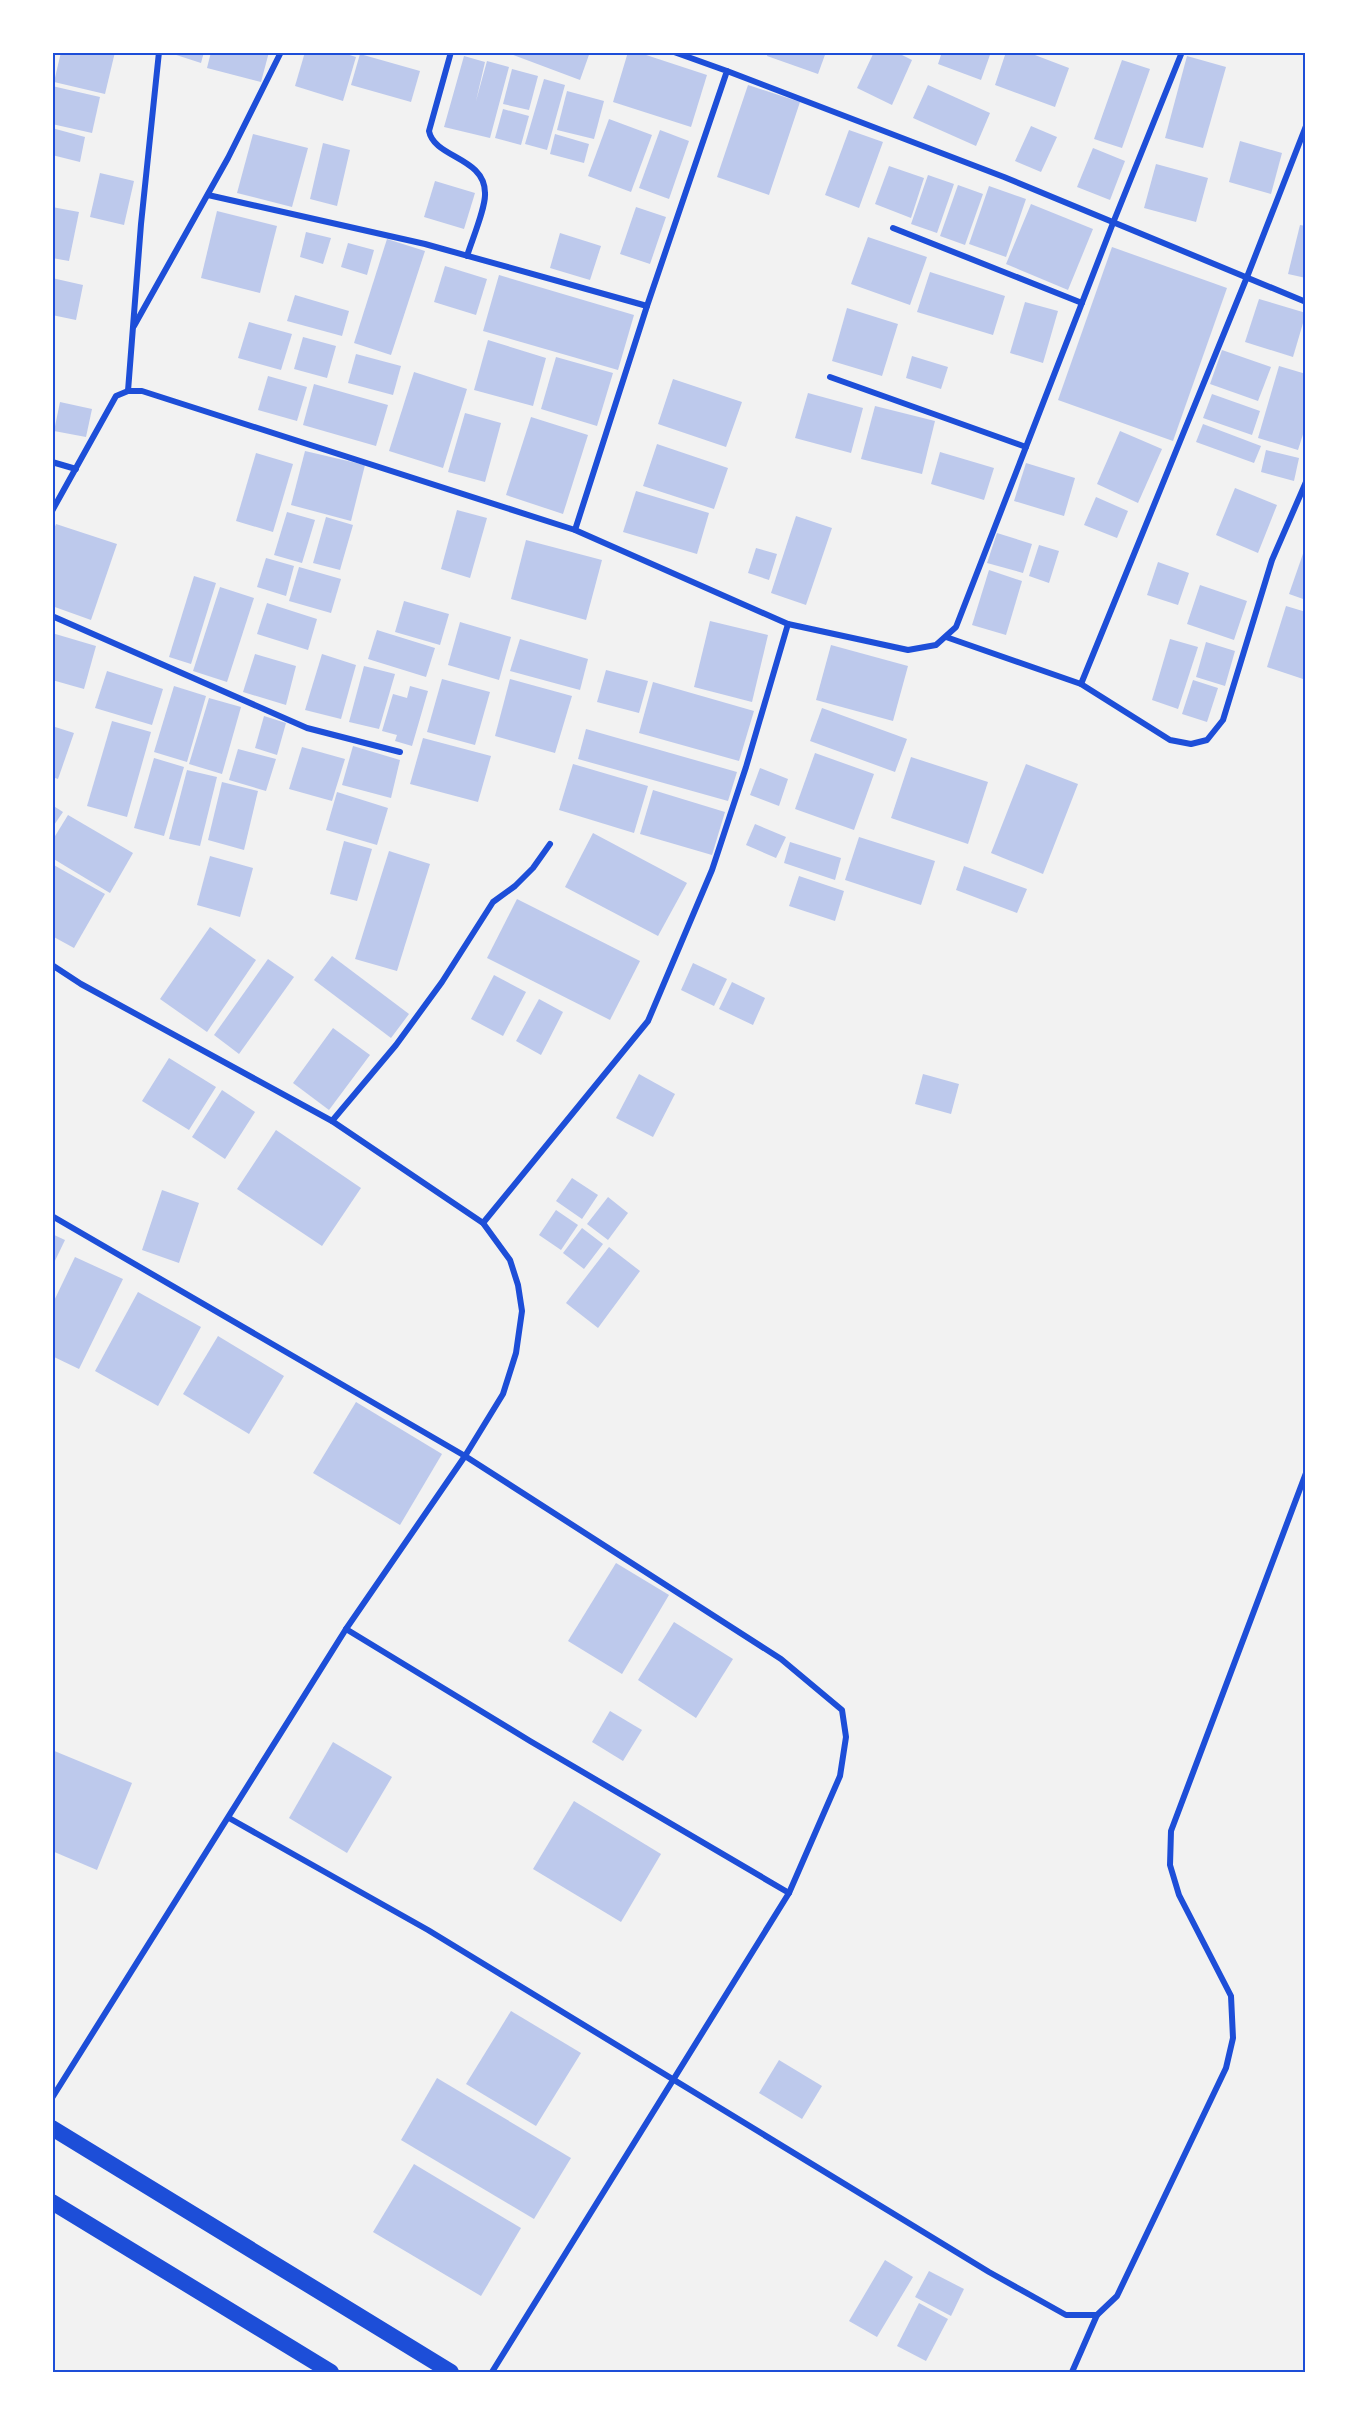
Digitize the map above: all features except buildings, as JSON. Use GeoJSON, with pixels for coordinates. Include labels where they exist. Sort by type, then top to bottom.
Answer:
{"type":"FeatureCollection","features":[{"type":"Feature","properties":{"kind":"highway"},"geometry":{"type":"LineString","coordinates":[[52,2128],[451,2373]]}},
{"type":"Feature","properties":{"kind":"highway"},"geometry":{"type":"LineString","coordinates":[[52,2202],[331,2373]]}},
{"type":"Feature","properties":{"kind":"street"},"geometry":{"type":"LineString","coordinates":[[132,329],[208,195],[281,52]]}},
{"type":"Feature","properties":{"kind":"street"},"geometry":{"type":"LineString","coordinates":[[451,52],[429,130],[430,138],[441,148],[463,159],[477,172],[484,184],[486,196],[467,256]]}},
{"type":"Feature","properties":{"kind":"street"},"geometry":{"type":"LineString","coordinates":[[674,52],[1004,177],[1305,302]]}},
{"type":"Feature","properties":{"kind":"street"},"geometry":{"type":"LineString","coordinates":[[52,511],[116,396],[128,391],[142,391],[575,530],[788,624],[908,650],[936,645],[956,627],[1182,52]]}},
{"type":"Feature","properties":{"kind":"street"},"geometry":{"type":"LineString","coordinates":[[128,391],[159,53]]}},
{"type":"Feature","properties":{"kind":"street"},"geometry":{"type":"LineString","coordinates":[[575,530],[728,71]]}},
{"type":"Feature","properties":{"kind":"street"},"geometry":{"type":"LineString","coordinates":[[1081,684],[1247,277],[1305,126]]}},
{"type":"Feature","properties":{"kind":"street"},"geometry":{"type":"LineString","coordinates":[[208,195],[425,244],[648,306]]}},
{"type":"Feature","properties":{"kind":"street"},"geometry":{"type":"LineString","coordinates":[[893,228],[1082,303]]}},
{"type":"Feature","properties":{"kind":"street"},"geometry":{"type":"LineString","coordinates":[[830,377],[1026,447]]}},
{"type":"Feature","properties":{"kind":"street"},"geometry":{"type":"LineString","coordinates":[[52,462],[76,469]]}},
{"type":"Feature","properties":{"kind":"street"},"geometry":{"type":"LineString","coordinates":[[946,637],[1081,684],[1170,740],[1191,744],[1207,740],[1223,720],[1272,560],[1305,482]]}},
{"type":"Feature","properties":{"kind":"street"},"geometry":{"type":"LineString","coordinates":[[52,616],[307,728],[400,752]]}},
{"type":"Feature","properties":{"kind":"street"},"geometry":{"type":"LineString","coordinates":[[483,1223],[648,1021],[712,870],[746,767],[788,624]]}},
{"type":"Feature","properties":{"kind":"street"},"geometry":{"type":"LineString","coordinates":[[332,1121],[396,1045],[442,982],[493,902],[515,886],[533,868],[550,844]]}},
{"type":"Feature","properties":{"kind":"street"},"geometry":{"type":"LineString","coordinates":[[52,964],[81,984],[332,1121],[483,1223],[510,1260],[518,1285],[522,1311],[516,1353],[503,1394],[465,1455],[346,1629],[52,2098]]}},
{"type":"Feature","properties":{"kind":"street"},"geometry":{"type":"LineString","coordinates":[[52,1216],[465,1455],[781,1659],[842,1710],[846,1737],[840,1776],[789,1893],[492,2373]]}},
{"type":"Feature","properties":{"kind":"street"},"geometry":{"type":"LineString","coordinates":[[1072,2373],[1097,2315],[1117,2296],[1226,2068],[1233,2038],[1231,1996],[1179,1895],[1170,1865],[1171,1832],[1305,1473]]}},
{"type":"Feature","properties":{"kind":"street"},"geometry":{"type":"LineString","coordinates":[[346,1629],[520,1735],[789,1893]]}},
{"type":"Feature","properties":{"kind":"street"},"geometry":{"type":"LineString","coordinates":[[229,1818],[428,1930],[989,2272],[1066,2315],[1097,2315]]}}]}
